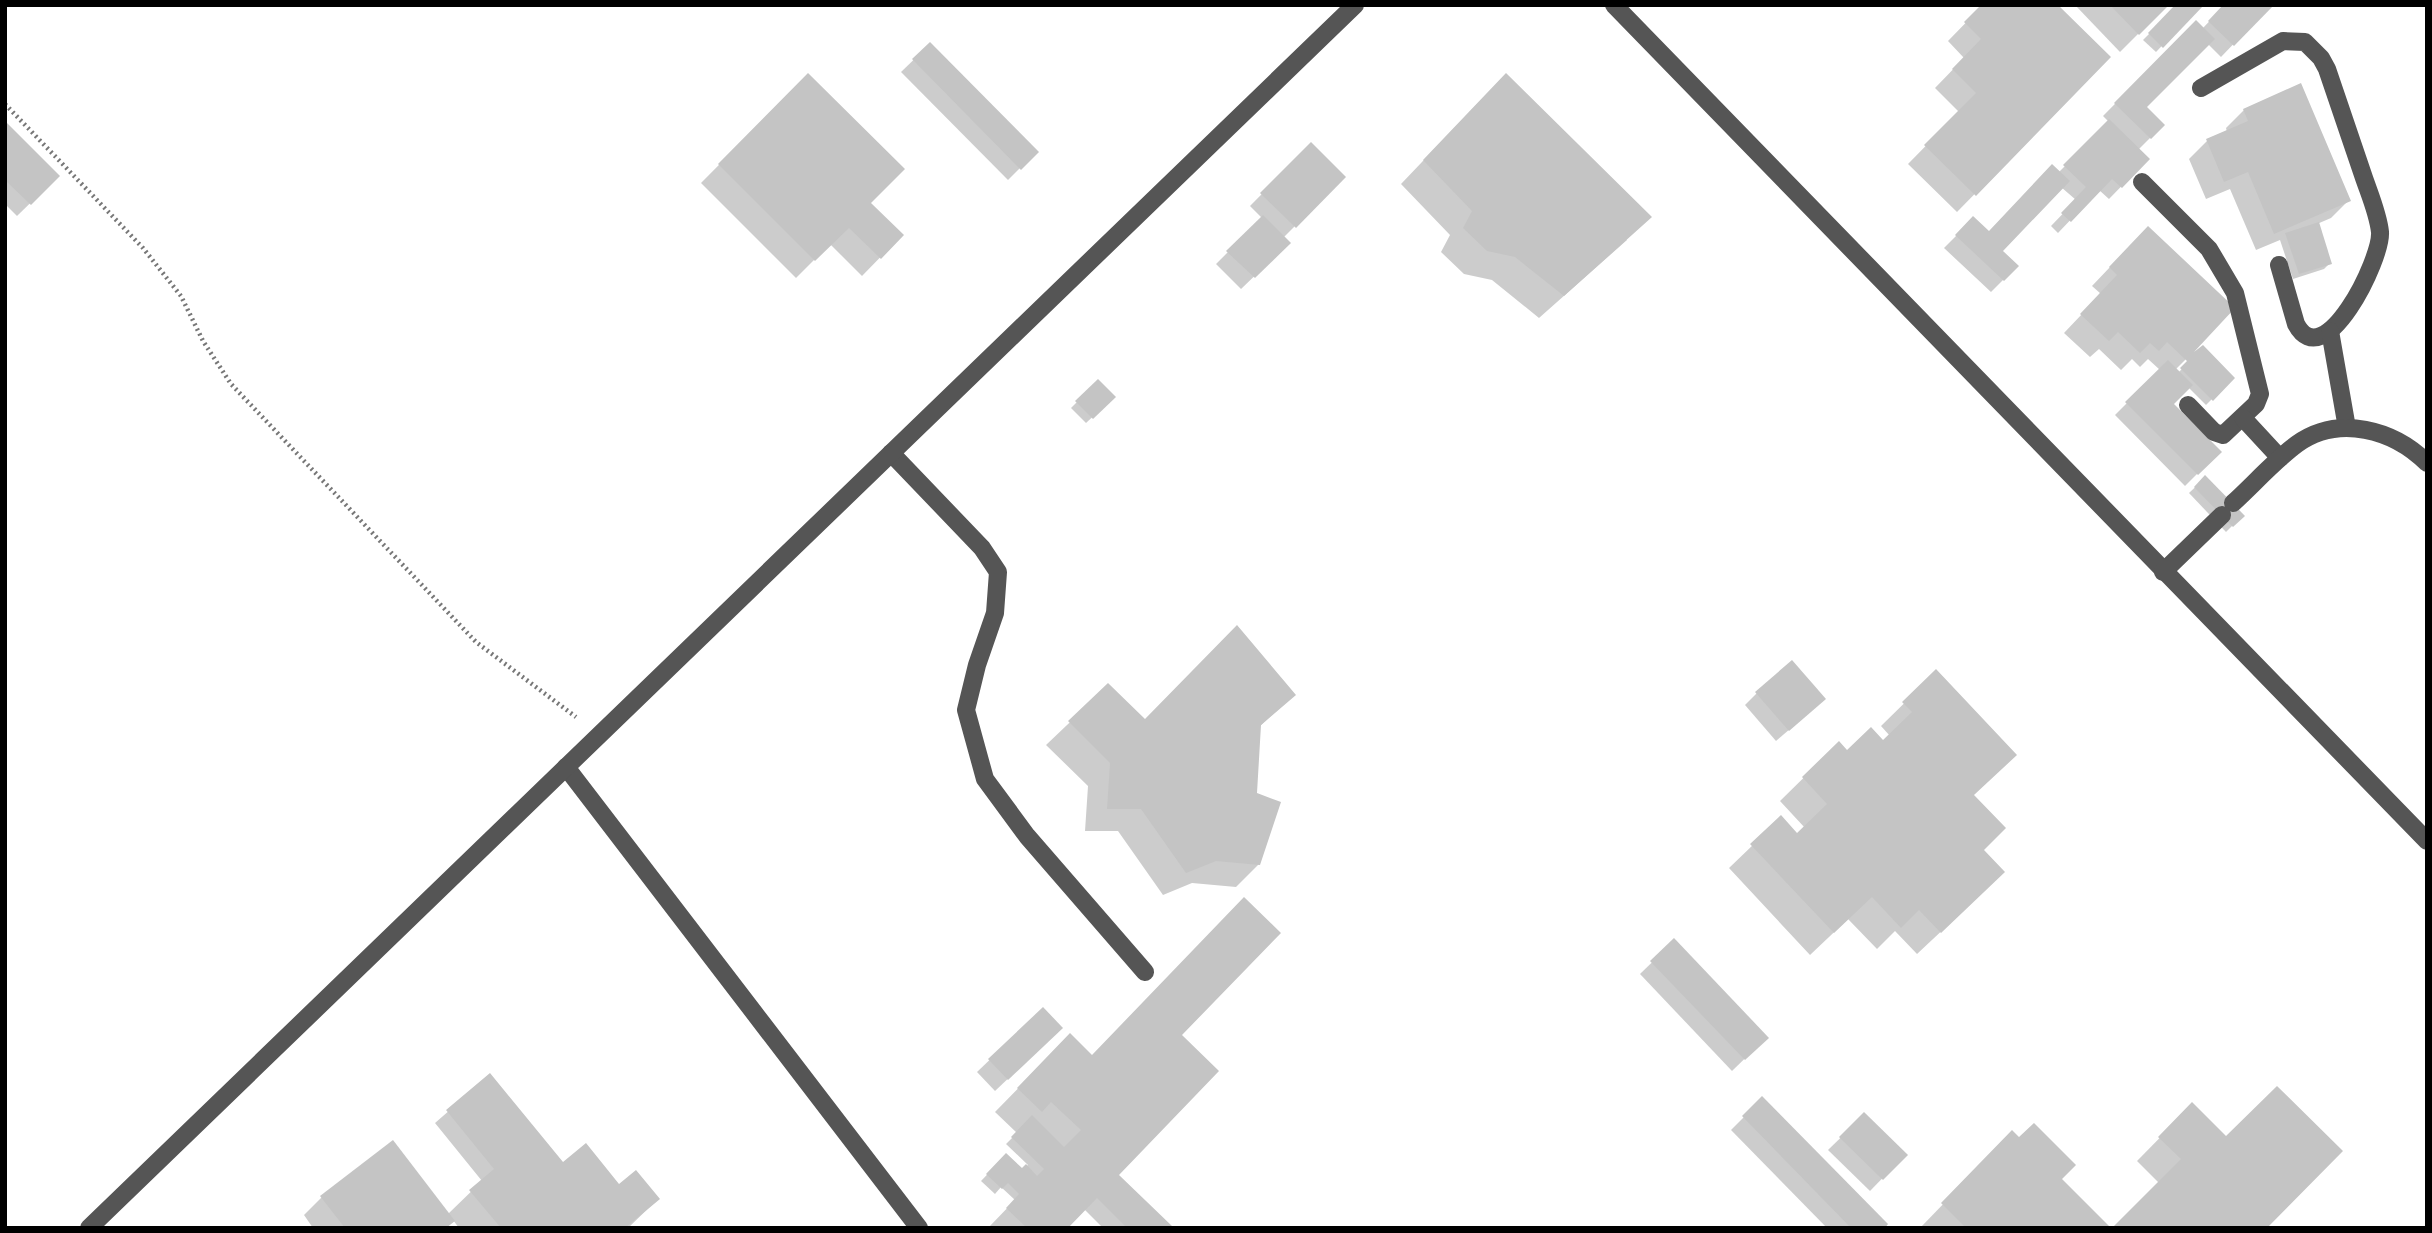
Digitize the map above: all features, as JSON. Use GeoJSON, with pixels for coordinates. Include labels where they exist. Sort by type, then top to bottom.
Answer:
{"type":"FeatureCollection","features":[{"type":"Feature","properties":{"kind":"street"},"geometry":{"type":"LineString","coordinates":[[89,1228],[1355,5]]}},
{"type":"Feature","properties":{"kind":"street"},"geometry":{"type":"LineString","coordinates":[[1614,5],[2427,841]]}},
{"type":"Feature","properties":{"kind":"street"},"geometry":{"type":"LineString","coordinates":[[2201,88],[2283,41],[2305,42],[2322,58],[2327,69],[2380,234],[2372,268],[2352,304],[2330,331],[2315,337],[2300,331],[2279,265]]}},
{"type":"Feature","properties":{"kind":"street"},"geometry":{"type":"LineString","coordinates":[[2142,182],[2209,249],[2235,293],[2260,394],[2259,400],[2243,418],[2227,433],[2218,435],[2188,405]]}},
{"type":"Feature","properties":{"kind":"street"},"geometry":{"type":"LineString","coordinates":[[2330,331],[2347,428]]}},
{"type":"Feature","properties":{"kind":"street"},"geometry":{"type":"LineString","coordinates":[[2243,418],[2280,458]]}},
{"type":"Feature","properties":{"kind":"street"},"geometry":{"type":"LineString","coordinates":[[2163,572],[2280,458],[2300,442],[2323,432],[2347,428],[2372,430],[2395,438],[2427,463]]}},
{"type":"Feature","properties":{"kind":"street"},"geometry":{"type":"LineString","coordinates":[[891,453],[982,548],[998,572],[995,613],[976,665],[966,710],[985,779],[1027,836],[1145,972]]}},
{"type":"Feature","properties":{"kind":"street"},"geometry":{"type":"LineString","coordinates":[[566,766],[919,1228]]}},
{"type":"Feature","properties":{"kind":"path"},"geometry":{"type":"LineString","coordinates":[[5,104],[143,248],[181,296],[203,341],[231,384],[475,642],[520,678],[600,734]]}},
{"type":"Feature","properties":{"kind":"building"},"geometry":{"type":"Polygon","coordinates":[[[1981,5],[2058,5],[2111,57],[1976,196],[1924,145],[1976,93],[1952,69],[1981,39],[1964,22],[1981,5]]]}},
{"type":"Feature","properties":{"kind":"building"},"geometry":{"type":"Polygon","coordinates":[[[2110,5],[2169,5],[2139,35],[2110,5]]]}},
{"type":"Feature","properties":{"kind":"building"},"geometry":{"type":"Polygon","coordinates":[[[2175,5],[2204,5],[2163,48],[2148,33],[2175,5]]]}},
{"type":"Feature","properties":{"kind":"building"},"geometry":{"type":"Polygon","coordinates":[[[2223,5],[2274,5],[2234,46],[2208,21],[2223,5]]]}},
{"type":"Feature","properties":{"kind":"building"},"geometry":{"type":"Polygon","coordinates":[[[2196,20],[2215,39],[2147,107],[2165,125],[2151,139],[2114,103],[2196,20]]]}},
{"type":"Feature","properties":{"kind":"building"},"geometry":{"type":"Polygon","coordinates":[[[930,42],[1039,152],[1021,170],[912,59],[930,42]]]}},
{"type":"Feature","properties":{"kind":"building"},"geometry":{"type":"Polygon","coordinates":[[[808,73],[905,169],[871,203],[904,235],[881,259],[849,228],[815,261],[718,164],[808,73]]]}},
{"type":"Feature","properties":{"kind":"building"},"geometry":{"type":"Polygon","coordinates":[[[1506,73],[1652,217],[1564,296],[1515,257],[1487,251],[1463,228],[1472,211],[1423,160],[1506,73]]]}},
{"type":"Feature","properties":{"kind":"building"},"geometry":{"type":"Polygon","coordinates":[[[2301,83],[2351,201],[2274,234],[2248,172],[2224,182],[2206,139],[2248,121],[2243,109],[2301,83]]]}},
{"type":"Feature","properties":{"kind":"building"},"geometry":{"type":"Polygon","coordinates":[[[2109,119],[2150,159],[2122,188],[2112,179],[2071,222],[2061,213],[2086,187],[2063,165],[2109,119]]]}},
{"type":"Feature","properties":{"kind":"building"},"geometry":{"type":"Polygon","coordinates":[[[5,121],[60,176],[31,205],[5,180],[5,121]]]}},
{"type":"Feature","properties":{"kind":"building"},"geometry":{"type":"Polygon","coordinates":[[[1311,142],[1346,177],[1296,228],[1260,193],[1311,142]]]}},
{"type":"Feature","properties":{"kind":"building"},"geometry":{"type":"Polygon","coordinates":[[[2052,164],[2070,181],[2003,251],[2019,266],[2004,281],[1955,235],[1973,216],[1989,231],[2052,164]]]}},
{"type":"Feature","properties":{"kind":"building"},"geometry":{"type":"Polygon","coordinates":[[[1263,215],[1291,243],[1255,278],[1226,251],[1263,215]]]}},
{"type":"Feature","properties":{"kind":"building"},"geometry":{"type":"Polygon","coordinates":[[[2319,222],[2332,264],[2299,274],[2285,233],[2319,222]]]}},
{"type":"Feature","properties":{"kind":"building"},"geometry":{"type":"Polygon","coordinates":[[[2148,226],[2235,308],[2194,352],[2203,345],[2235,378],[2213,401],[2180,368],[2187,361],[2167,342],[2159,351],[2150,343],[2140,353],[2118,332],[2109,341],[2080,314],[2117,275],[2109,267],[2148,226]]]}},
{"type":"Feature","properties":{"kind":"building"},"geometry":{"type":"Polygon","coordinates":[[[2168,360],[2193,385],[2174,404],[2222,452],[2198,475],[2125,402],[2168,360]]]}},
{"type":"Feature","properties":{"kind":"building"},"geometry":{"type":"Polygon","coordinates":[[[1098,379],[1116,397],[1093,419],[1075,401],[1098,379]]]}},
{"type":"Feature","properties":{"kind":"building"},"geometry":{"type":"Polygon","coordinates":[[[2205,475],[2245,516],[2233,527],[2194,487],[2205,475]]]}},
{"type":"Feature","properties":{"kind":"building"},"geometry":{"type":"Polygon","coordinates":[[[1237,625],[1296,695],[1261,725],[1257,793],[1281,802],[1260,865],[1216,861],[1186,873],[1141,809],[1107,809],[1110,763],[1068,721],[1108,683],[1145,719],[1237,625]]]}},
{"type":"Feature","properties":{"kind":"building"},"geometry":{"type":"Polygon","coordinates":[[[1792,660],[1826,699],[1789,731],[1755,692],[1792,660]]]}},
{"type":"Feature","properties":{"kind":"building"},"geometry":{"type":"Polygon","coordinates":[[[1936,669],[2017,755],[1974,795],[2006,828],[1984,850],[2005,872],[1941,933],[1919,910],[1901,928],[1872,897],[1834,933],[1750,844],[1781,815],[1797,833],[1827,804],[1802,777],[1839,741],[1847,750],[1871,727],[1883,740],[1912,712],[1902,702],[1936,669]]]}},
{"type":"Feature","properties":{"kind":"building"},"geometry":{"type":"Polygon","coordinates":[[[1244,897],[1281,933],[1182,1035],[1219,1071],[1119,1175],[1172,1226],[1127,1228],[1097,1198],[1068,1228],[1027,1228],[1006,1208],[1019,1194],[1008,1183],[1002,1189],[986,1174],[1006,1153],[1022,1168],[1026,1164],[1037,1176],[1044,1169],[1011,1137],[1032,1115],[1064,1147],[1081,1130],[1051,1102],[1042,1112],[1017,1088],[1070,1033],[1092,1055],[1244,897]]]}},
{"type":"Feature","properties":{"kind":"building"},"geometry":{"type":"Polygon","coordinates":[[[1674,938],[1769,1038],[1745,1060],[1650,961],[1674,938]]]}},
{"type":"Feature","properties":{"kind":"building"},"geometry":{"type":"Polygon","coordinates":[[[1043,1007],[1063,1028],[1008,1080],[988,1059],[1043,1007]]]}},
{"type":"Feature","properties":{"kind":"building"},"geometry":{"type":"Polygon","coordinates":[[[490,1073],[563,1162],[586,1143],[619,1184],[636,1170],[660,1199],[625,1228],[501,1228],[469,1190],[494,1169],[446,1110],[490,1073]]]}},
{"type":"Feature","properties":{"kind":"building"},"geometry":{"type":"Polygon","coordinates":[[[2277,1086],[2343,1151],[2267,1228],[2112,1228],[2181,1159],[2158,1137],[2192,1102],[2226,1136],[2277,1086]]]}},
{"type":"Feature","properties":{"kind":"building"},"geometry":{"type":"Polygon","coordinates":[[[1762,1096],[1888,1224],[1885,1228],[1851,1228],[1742,1116],[1762,1096]]]}},
{"type":"Feature","properties":{"kind":"building"},"geometry":{"type":"Polygon","coordinates":[[[1864,1112],[1908,1155],[1883,1180],[1839,1137],[1864,1112]]]}},
{"type":"Feature","properties":{"kind":"building"},"geometry":{"type":"Polygon","coordinates":[[[2034,1123],[2076,1165],[2062,1179],[2111,1228],[1966,1228],[1941,1203],[2012,1130],[2019,1137],[2034,1123]]]}},
{"type":"Feature","properties":{"kind":"building"},"geometry":{"type":"Polygon","coordinates":[[[393,1140],[455,1221],[446,1228],[345,1228],[320,1196],[393,1140]]]}}]}
